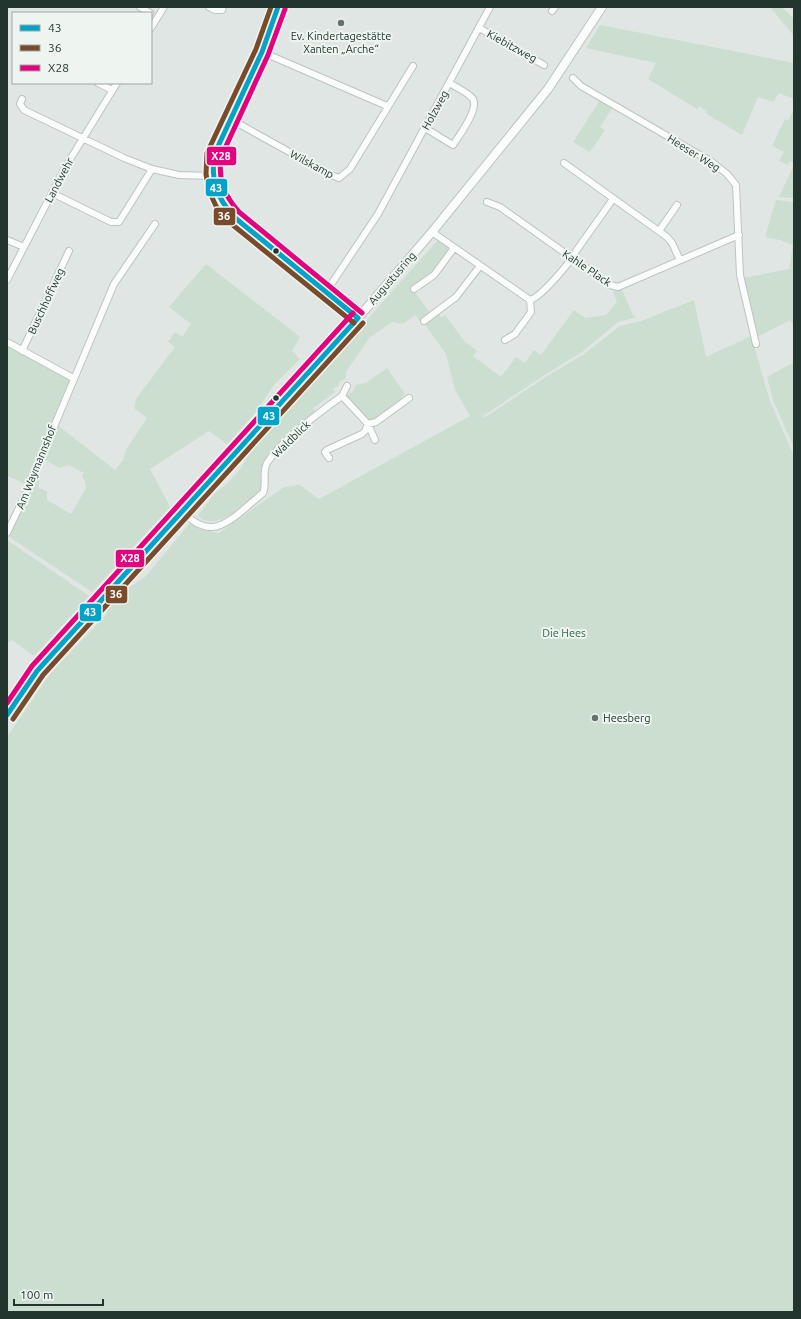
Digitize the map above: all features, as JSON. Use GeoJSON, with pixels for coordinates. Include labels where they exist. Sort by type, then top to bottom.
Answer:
{"type":"FeatureCollection","features":[{"type":"Feature","properties":{"kind":"main road","name":"Augustusring"},"geometry":{"type":"LineString","coordinates":[[7,715],[38,671],[180,511],[358,318],[432,232],[548,89],[602,7]]}},
{"type":"Feature","properties":{"kind":"street"},"geometry":{"type":"LineString","coordinates":[[152,27],[164,7]]}},
{"type":"Feature","properties":{"kind":"street"},"geometry":{"type":"LineString","coordinates":[[209,7],[215,10],[222,10],[223,7]]}},
{"type":"Feature","properties":{"kind":"street"},"geometry":{"type":"LineString","coordinates":[[278,7],[262,52],[214,155],[212,176],[216,194],[234,217],[358,318]]}},
{"type":"Feature","properties":{"kind":"street","name":"Holzweg"},"geometry":{"type":"LineString","coordinates":[[326,292],[378,214],[490,7]]}},
{"type":"Feature","properties":{"kind":"street"},"geometry":{"type":"LineString","coordinates":[[152,14],[158,18]]}},
{"type":"Feature","properties":{"kind":"street","name":"Kiebitzweg"},"geometry":{"type":"LineString","coordinates":[[479,28],[544,65]]}},
{"type":"Feature","properties":{"kind":"street"},"geometry":{"type":"LineString","coordinates":[[262,52],[387,106]]}},
{"type":"Feature","properties":{"kind":"street","name":"Wilskamp"},"geometry":{"type":"LineString","coordinates":[[230,119],[339,178],[350,169],[387,106],[413,66]]}},
{"type":"Feature","properties":{"kind":"street","name":"Heeser Weg"},"geometry":{"type":"LineString","coordinates":[[573,78],[582,86],[712,162],[727,174],[736,185],[740,275],[756,344]]}},
{"type":"Feature","properties":{"kind":"street"},"geometry":{"type":"LineString","coordinates":[[425,128],[453,145],[474,111],[475,104],[473,98],[449,83]]}},
{"type":"Feature","properties":{"kind":"street"},"geometry":{"type":"LineString","coordinates":[[100,84],[112,90]]}},
{"type":"Feature","properties":{"kind":"street","name":"Landwehr"},"geometry":{"type":"LineString","coordinates":[[7,280],[52,193],[115,84]]}},
{"type":"Feature","properties":{"kind":"street"},"geometry":{"type":"LineString","coordinates":[[22,99],[20,104],[24,110],[124,158],[152,169],[179,175],[212,176]]}},
{"type":"Feature","properties":{"kind":"street"},"geometry":{"type":"LineString","coordinates":[[564,163],[659,231],[672,243],[680,260]]}},
{"type":"Feature","properties":{"kind":"street"},"geometry":{"type":"LineString","coordinates":[[52,193],[111,222],[118,222],[152,169]]}},
{"type":"Feature","properties":{"kind":"street"},"geometry":{"type":"LineString","coordinates":[[530,300],[538,295],[572,259],[576,250],[613,199]]}},
{"type":"Feature","properties":{"kind":"street","name":"Kahle Plack"},"geometry":{"type":"LineString","coordinates":[[487,202],[500,207],[610,285],[618,287],[739,235]]}},
{"type":"Feature","properties":{"kind":"street"},"geometry":{"type":"LineString","coordinates":[[659,231],[677,205]]}},
{"type":"Feature","properties":{"kind":"street","name":"Am Waymannshof"},"geometry":{"type":"LineString","coordinates":[[7,533],[27,490],[114,284],[155,224]]}},
{"type":"Feature","properties":{"kind":"street"},"geometry":{"type":"LineString","coordinates":[[432,232],[530,300]]}},
{"type":"Feature","properties":{"kind":"street"},"geometry":{"type":"LineString","coordinates":[[7,240],[24,247]]}},
{"type":"Feature","properties":{"kind":"street"},"geometry":{"type":"LineString","coordinates":[[414,289],[434,275],[454,248]]}},
{"type":"Feature","properties":{"kind":"street","name":"Buschhoffweg"},"geometry":{"type":"LineString","coordinates":[[22,351],[69,251]]}},
{"type":"Feature","properties":{"kind":"street"},"geometry":{"type":"LineString","coordinates":[[424,320],[456,297],[480,266]]}},
{"type":"Feature","properties":{"kind":"street"},"geometry":{"type":"LineString","coordinates":[[505,340],[515,334],[531,312],[530,300]]}},
{"type":"Feature","properties":{"kind":"street"},"geometry":{"type":"LineString","coordinates":[[7,342],[73,378]]}},
{"type":"Feature","properties":{"kind":"street","name":"Waldblick"},"geometry":{"type":"LineString","coordinates":[[180,511],[202,526],[211,527],[223,524],[263,493],[265,488],[266,464],[274,454],[306,423],[342,396],[347,386]]}},
{"type":"Feature","properties":{"kind":"street"},"geometry":{"type":"LineString","coordinates":[[342,396],[368,424],[375,440]]}},
{"type":"Feature","properties":{"kind":"street"},"geometry":{"type":"LineString","coordinates":[[368,424],[376,422],[409,398]]}},
{"type":"Feature","properties":{"kind":"street"},"geometry":{"type":"LineString","coordinates":[[329,458],[325,452],[327,450],[362,434],[368,424]]}},
{"type":"Feature","properties":{"kind":"green space"},"geometry":{"type":"Polygon","coordinates":[[[770,7],[782,7],[794,19],[794,36],[770,7]]]}},
{"type":"Feature","properties":{"kind":"green space"},"geometry":{"type":"Polygon","coordinates":[[[600,25],[794,63],[794,99],[779,93],[773,102],[758,97],[742,135],[710,116],[706,113],[707,111],[699,106],[697,109],[648,79],[656,63],[586,48],[600,25]]]}},
{"type":"Feature","properties":{"kind":"green space"},"geometry":{"type":"Polygon","coordinates":[[[600,100],[613,107],[600,127],[605,130],[590,152],[573,142],[600,100]]]}},
{"type":"Feature","properties":{"kind":"green space"},"geometry":{"type":"Polygon","coordinates":[[[794,109],[794,163],[790,161],[788,165],[779,161],[784,152],[772,146],[785,119],[788,121],[794,109]]]}},
{"type":"Feature","properties":{"kind":"green space"},"geometry":{"type":"Polygon","coordinates":[[[794,165],[794,198],[779,197],[794,165]]]}},
{"type":"Feature","properties":{"kind":"green space"},"geometry":{"type":"Polygon","coordinates":[[[776,200],[794,202],[794,326],[790,320],[757,337],[743,278],[789,269],[793,245],[780,240],[765,237],[776,200]]]}},
{"type":"Feature","properties":{"kind":"green space"},"geometry":{"type":"Polygon","coordinates":[[[438,240],[447,246],[449,250],[436,270],[412,288],[430,313],[420,321],[415,315],[403,324],[392,322],[370,337],[346,372],[346,378],[339,382],[339,386],[333,388],[335,392],[313,408],[315,411],[294,429],[265,460],[261,469],[261,491],[255,497],[231,515],[222,519],[213,521],[205,520],[198,516],[214,494],[228,483],[241,468],[253,448],[438,240]]]}},
{"type":"Feature","properties":{"kind":"green space"},"geometry":{"type":"Polygon","coordinates":[[[206,264],[300,337],[292,351],[300,359],[274,385],[255,413],[227,444],[209,431],[150,469],[170,507],[92,592],[11,538],[9,533],[38,471],[40,470],[39,488],[47,491],[47,500],[71,514],[86,488],[85,481],[82,476],[84,473],[68,465],[59,468],[42,458],[56,424],[115,470],[123,460],[126,450],[147,418],[134,408],[136,399],[175,347],[168,342],[175,332],[182,337],[191,324],[169,307],[206,264]]]}},
{"type":"Feature","properties":{"kind":"green space","name":"Die Hees"},"geometry":{"type":"Polygon","coordinates":[[[621,288],[633,315],[637,317],[618,322],[582,352],[483,416],[484,418],[544,378],[584,354],[620,326],[641,321],[694,300],[706,357],[751,336],[770,401],[793,454],[794,1312],[7,1312],[7,737],[50,674],[106,615],[109,606],[121,593],[145,577],[191,522],[204,530],[219,533],[284,487],[300,485],[319,499],[470,416],[455,390],[446,354],[424,323],[438,314],[442,318],[445,315],[465,342],[477,351],[473,356],[501,377],[516,357],[525,363],[534,350],[541,355],[574,310],[585,318],[606,315],[617,302],[613,292],[621,288]]]}},
{"type":"Feature","properties":{"kind":"green space"},"geometry":{"type":"Polygon","coordinates":[[[7,346],[70,380],[28,485],[7,476],[7,346]]]}},
{"type":"Feature","properties":{"kind":"green space"},"geometry":{"type":"Polygon","coordinates":[[[794,362],[794,448],[773,400],[767,377],[794,362]]]}},
{"type":"Feature","properties":{"kind":"green space"},"geometry":{"type":"Polygon","coordinates":[[[387,368],[405,394],[401,397],[402,400],[375,420],[369,421],[346,398],[347,395],[353,391],[356,385],[366,383],[387,368]]]}},
{"type":"Feature","properties":{"kind":"green space"},"geometry":{"type":"Polygon","coordinates":[[[7,540],[89,596],[34,656],[12,640],[7,643],[7,540]]]}},
{"type":"Feature","properties":{"kind":"transit line","name":"36"},"geometry":{"type":"LineString","coordinates":[[271,7],[256,49],[207,153],[206,174],[209,191],[216,206],[229,222],[354,323]]}},
{"type":"Feature","properties":{"kind":"transit line","name":"43"},"geometry":{"type":"LineString","coordinates":[[278,7],[262,52],[214,155],[213,173],[216,189],[223,203],[234,217],[358,318]]}},
{"type":"Feature","properties":{"kind":"transit line","name":"X28"},"geometry":{"type":"LineString","coordinates":[[285,9],[268,55],[221,157],[221,180],[229,199],[239,212],[362,313]]}},
{"type":"Feature","properties":{"kind":"transit line","name":"X28"},"geometry":{"type":"LineString","coordinates":[[7,703],[32,666],[353,313]]}},
{"type":"Feature","properties":{"kind":"transit line","name":"43"},"geometry":{"type":"LineString","coordinates":[[7,715],[37,671],[358,318]]}},
{"type":"Feature","properties":{"kind":"transit line","name":"36"},"geometry":{"type":"LineString","coordinates":[[13,719],[43,675],[363,323]]}},
{"type":"Feature","properties":{"kind":"place","name":"Ev. Kindertagestätte Xanten „Arche“"},"geometry":{"type":"Point","coordinates":[341,23]}},
{"type":"Feature","properties":{"kind":"place","name":"Heesberg"},"geometry":{"type":"Point","coordinates":[595,718]}}]}
